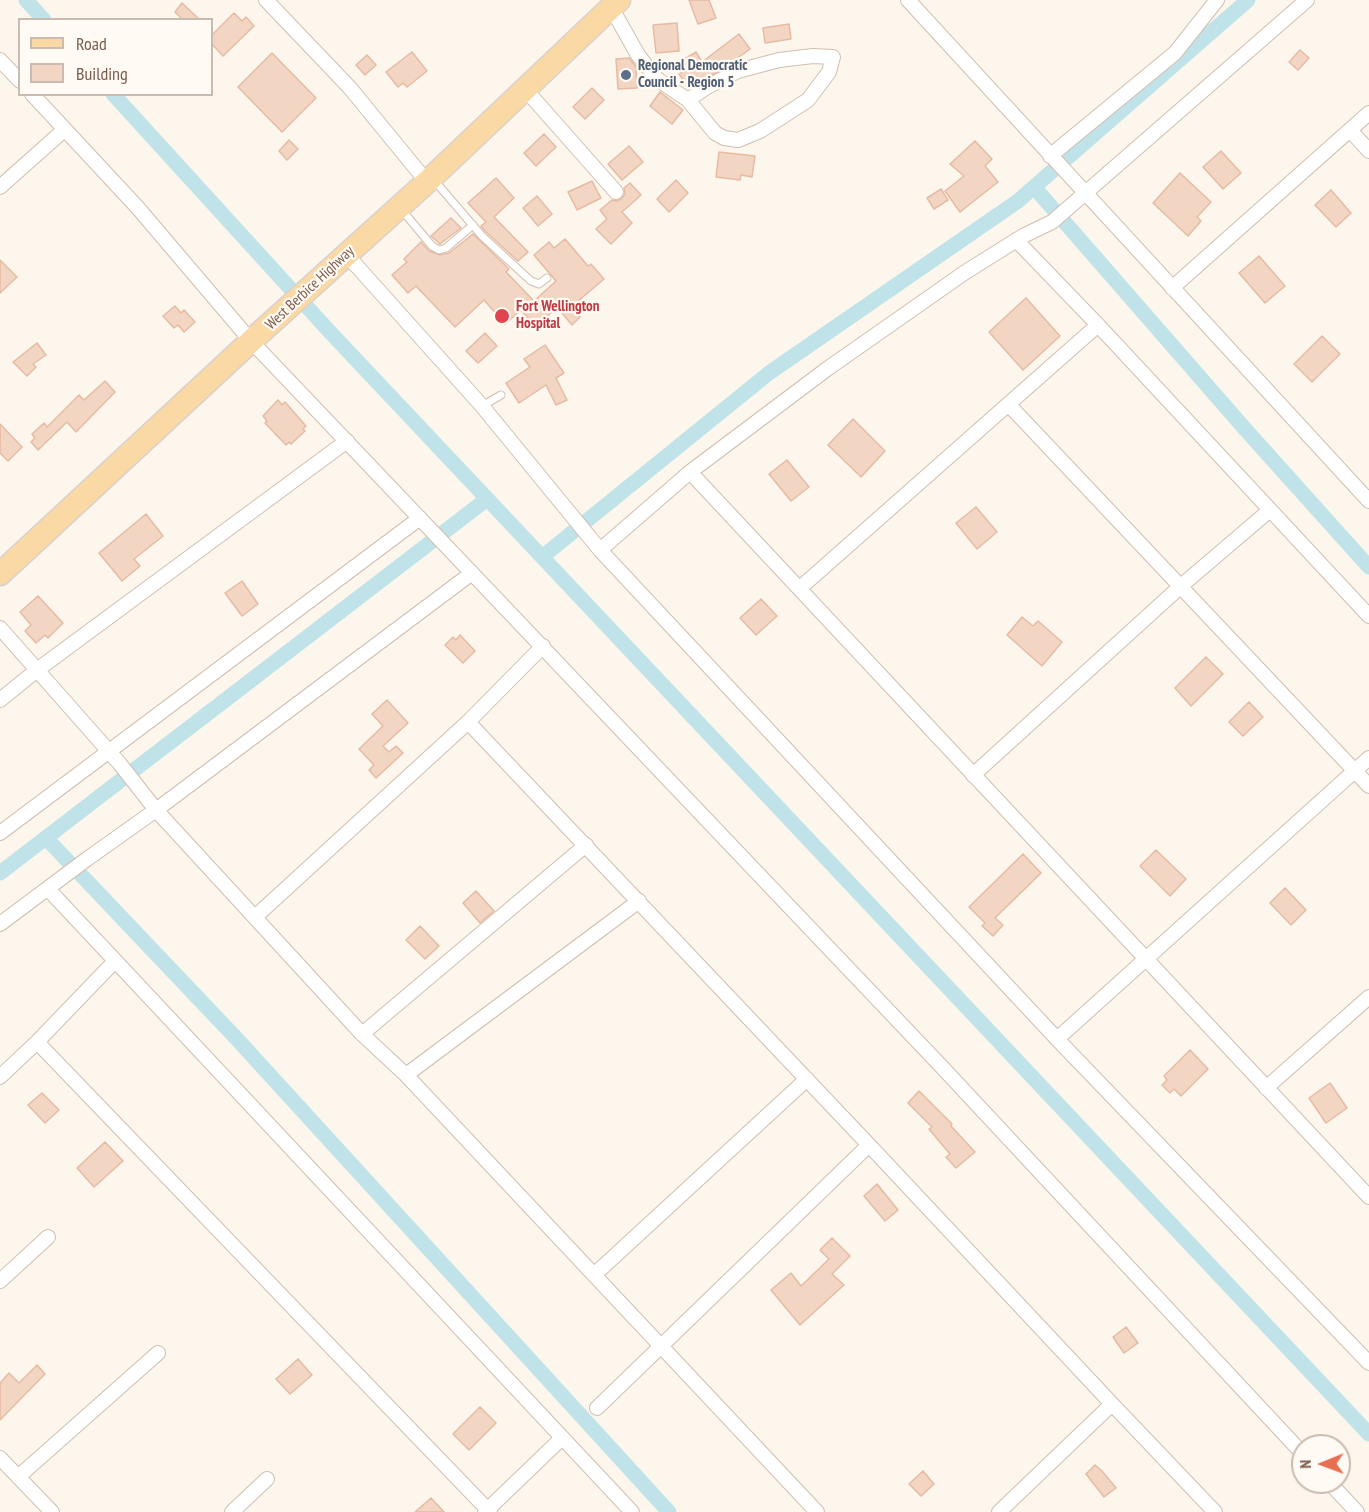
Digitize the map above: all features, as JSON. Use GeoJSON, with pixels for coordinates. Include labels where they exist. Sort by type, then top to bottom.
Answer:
{"type":"FeatureCollection","features":[{"type":"Feature","properties":{"kind":"main road","name":"West Berbice Highway"},"geometry":{"type":"LineString","coordinates":[[0,574],[311,286],[430,180],[615,3]]}},
{"type":"Feature","properties":{"kind":"street"},"geometry":{"type":"LineString","coordinates":[[266,0],[350,88],[430,180]]}},
{"type":"Feature","properties":{"kind":"street"},"geometry":{"type":"LineString","coordinates":[[908,0],[1369,501]]}},
{"type":"Feature","properties":{"kind":"street"},"geometry":{"type":"LineString","coordinates":[[1050,156],[1175,53],[1217,0]]}},
{"type":"Feature","properties":{"kind":"street"},"geometry":{"type":"LineString","coordinates":[[600,550],[690,472],[827,369],[964,273],[1016,240],[1052,222],[1307,0]]}},
{"type":"Feature","properties":{"kind":"street"},"geometry":{"type":"LineString","coordinates":[[615,3],[638,55],[657,80],[688,100],[715,133],[724,138],[738,140],[760,131],[808,99],[830,72],[833,57],[813,56],[779,60],[738,71],[688,100]]}},
{"type":"Feature","properties":{"kind":"street"},"geometry":{"type":"LineString","coordinates":[[0,60],[18,79]]}},
{"type":"Feature","properties":{"kind":"street"},"geometry":{"type":"LineString","coordinates":[[525,89],[616,192]]}},
{"type":"Feature","properties":{"kind":"street"},"geometry":{"type":"LineString","coordinates":[[34,96],[257,336],[346,441],[941,1066],[1291,1441]]}},
{"type":"Feature","properties":{"kind":"street"},"geometry":{"type":"LineString","coordinates":[[1172,288],[1369,113]]}},
{"type":"Feature","properties":{"kind":"street"},"geometry":{"type":"LineString","coordinates":[[0,187],[64,130]]}},
{"type":"Feature","properties":{"kind":"street"},"geometry":{"type":"LineString","coordinates":[[1350,130],[1369,151]]}},
{"type":"Feature","properties":{"kind":"street"},"geometry":{"type":"LineString","coordinates":[[1016,240],[1369,616]]}},
{"type":"Feature","properties":{"kind":"street"},"geometry":{"type":"LineString","coordinates":[[346,254],[482,406],[600,550],[1057,1039],[1369,1364]]}},
{"type":"Feature","properties":{"kind":"street"},"geometry":{"type":"LineString","coordinates":[[800,588],[1098,325]]}},
{"type":"Feature","properties":{"kind":"street"},"geometry":{"type":"LineString","coordinates":[[1009,405],[1369,786]]}},
{"type":"Feature","properties":{"kind":"street"},"geometry":{"type":"LineString","coordinates":[[0,700],[37,670],[346,441]]}},
{"type":"Feature","properties":{"kind":"street"},"geometry":{"type":"LineString","coordinates":[[690,472],[1369,1197]]}},
{"type":"Feature","properties":{"kind":"street"},"geometry":{"type":"LineString","coordinates":[[972,775],[1181,586],[1270,510]]}},
{"type":"Feature","properties":{"kind":"street"},"geometry":{"type":"LineString","coordinates":[[0,833],[420,518]]}},
{"type":"Feature","properties":{"kind":"street"},"geometry":{"type":"LineString","coordinates":[[0,924],[472,573]]}},
{"type":"Feature","properties":{"kind":"street"},"geometry":{"type":"LineString","coordinates":[[0,628],[120,764],[156,810],[362,1034],[406,1075],[817,1512]]}},
{"type":"Feature","properties":{"kind":"street"},"geometry":{"type":"LineString","coordinates":[[255,916],[468,722],[543,646]]}},
{"type":"Feature","properties":{"kind":"street"},"geometry":{"type":"LineString","coordinates":[[468,722],[1215,1512]]}},
{"type":"Feature","properties":{"kind":"street"},"geometry":{"type":"LineString","coordinates":[[1057,1039],[1369,758]]}},
{"type":"Feature","properties":{"kind":"street"},"geometry":{"type":"LineString","coordinates":[[362,1034],[586,845]]}},
{"type":"Feature","properties":{"kind":"street"},"geometry":{"type":"LineString","coordinates":[[48,889],[632,1512]]}},
{"type":"Feature","properties":{"kind":"street"},"geometry":{"type":"LineString","coordinates":[[406,1075],[639,901]]}},
{"type":"Feature","properties":{"kind":"street"},"geometry":{"type":"LineString","coordinates":[[0,1077],[114,962]]}},
{"type":"Feature","properties":{"kind":"street"},"geometry":{"type":"LineString","coordinates":[[1266,1088],[1369,997]]}},
{"type":"Feature","properties":{"kind":"street"},"geometry":{"type":"LineString","coordinates":[[37,1042],[488,1511],[562,1438]]}},
{"type":"Feature","properties":{"kind":"street"},"geometry":{"type":"LineString","coordinates":[[594,1275],[807,1079]]}},
{"type":"Feature","properties":{"kind":"street"},"geometry":{"type":"LineString","coordinates":[[597,1408],[868,1145]]}},
{"type":"Feature","properties":{"kind":"street"},"geometry":{"type":"LineString","coordinates":[[0,1281],[48,1237]]}},
{"type":"Feature","properties":{"kind":"street"},"geometry":{"type":"LineString","coordinates":[[18,1476],[158,1353]]}},
{"type":"Feature","properties":{"kind":"street"},"geometry":{"type":"LineString","coordinates":[[999,1512],[1112,1404]]}},
{"type":"Feature","properties":{"kind":"street"},"geometry":{"type":"LineString","coordinates":[[0,1458],[51,1512]]}},
{"type":"Feature","properties":{"kind":"street"},"geometry":{"type":"LineString","coordinates":[[232,1512],[267,1479]]}},
{"type":"Feature","properties":{"kind":"street"},"geometry":{"type":"LineString","coordinates":[[1340,1494],[1357,1512]]}},
{"type":"Feature","properties":{"kind":"lane"},"geometry":{"type":"LineString","coordinates":[[430,180],[502,255],[531,281],[539,284],[548,278]]}},
{"type":"Feature","properties":{"kind":"lane"},"geometry":{"type":"LineString","coordinates":[[399,207],[435,249],[446,248],[473,225]]}},
{"type":"Feature","properties":{"kind":"lane"},"geometry":{"type":"LineString","coordinates":[[482,406],[501,395]]}},
{"type":"Feature","properties":{"kind":"building"},"geometry":{"type":"Polygon","coordinates":[[[689,0],[709,0],[716,18],[698,24],[689,0]]]}},
{"type":"Feature","properties":{"kind":"building"},"geometry":{"type":"Polygon","coordinates":[[[182,3],[198,18],[181,18],[175,12],[182,3]]]}},
{"type":"Feature","properties":{"kind":"building"},"geometry":{"type":"Polygon","coordinates":[[[234,13],[242,21],[246,17],[254,26],[223,56],[213,45],[213,34],[234,13]]]}},
{"type":"Feature","properties":{"kind":"building"},"geometry":{"type":"Polygon","coordinates":[[[677,23],[679,51],[656,53],[653,25],[677,23]]]}},
{"type":"Feature","properties":{"kind":"building"},"geometry":{"type":"Polygon","coordinates":[[[789,24],[791,39],[765,43],[763,28],[789,24]]]}},
{"type":"Feature","properties":{"kind":"building"},"geometry":{"type":"Polygon","coordinates":[[[739,34],[750,49],[723,69],[689,88],[679,74],[688,68],[683,60],[696,52],[702,62],[739,34]]]}},
{"type":"Feature","properties":{"kind":"building"},"geometry":{"type":"Polygon","coordinates":[[[1300,50],[1309,58],[1298,70],[1289,62],[1300,50]]]}},
{"type":"Feature","properties":{"kind":"building"},"geometry":{"type":"Polygon","coordinates":[[[412,52],[427,71],[407,87],[403,83],[398,87],[386,72],[412,52]]]}},
{"type":"Feature","properties":{"kind":"building"},"geometry":{"type":"Polygon","coordinates":[[[272,53],[316,98],[282,132],[238,87],[272,53]]]}},
{"type":"Feature","properties":{"kind":"building"},"geometry":{"type":"Polygon","coordinates":[[[367,55],[376,65],[365,75],[356,65],[367,55]]]}},
{"type":"Feature","properties":{"kind":"building"},"geometry":{"type":"Polygon","coordinates":[[[629,58],[636,67],[637,88],[618,89],[616,59],[629,58]]]}},
{"type":"Feature","properties":{"kind":"building"},"geometry":{"type":"Polygon","coordinates":[[[592,88],[604,100],[585,119],[573,107],[592,88]]]}},
{"type":"Feature","properties":{"kind":"building"},"geometry":{"type":"Polygon","coordinates":[[[660,92],[683,110],[672,124],[650,106],[660,92]]]}},
{"type":"Feature","properties":{"kind":"building"},"geometry":{"type":"Polygon","coordinates":[[[544,134],[556,147],[536,166],[524,153],[544,134]]]}},
{"type":"Feature","properties":{"kind":"building"},"geometry":{"type":"Polygon","coordinates":[[[289,140],[298,149],[287,160],[279,151],[289,140]]]}},
{"type":"Feature","properties":{"kind":"building"},"geometry":{"type":"Polygon","coordinates":[[[975,141],[992,159],[985,166],[998,182],[960,212],[945,191],[964,176],[950,164],[975,141]]]}},
{"type":"Feature","properties":{"kind":"building"},"geometry":{"type":"Polygon","coordinates":[[[629,146],[643,162],[622,180],[608,164],[629,146]]]}},
{"type":"Feature","properties":{"kind":"building"},"geometry":{"type":"Polygon","coordinates":[[[1221,151],[1241,173],[1223,189],[1203,167],[1221,151]]]}},
{"type":"Feature","properties":{"kind":"building"},"geometry":{"type":"Polygon","coordinates":[[[719,152],[755,156],[752,177],[741,175],[740,180],[716,177],[719,152]]]}},
{"type":"Feature","properties":{"kind":"building"},"geometry":{"type":"Polygon","coordinates":[[[1180,173],[1211,202],[1197,217],[1201,221],[1188,236],[1153,203],[1180,173]]]}},
{"type":"Feature","properties":{"kind":"building"},"geometry":{"type":"Polygon","coordinates":[[[496,178],[514,198],[494,217],[528,252],[518,261],[486,232],[481,226],[486,222],[468,203],[496,178]]]}},
{"type":"Feature","properties":{"kind":"building"},"geometry":{"type":"Polygon","coordinates":[[[676,180],[688,193],[669,212],[657,199],[676,180]]]}},
{"type":"Feature","properties":{"kind":"building"},"geometry":{"type":"Polygon","coordinates":[[[592,181],[601,198],[577,210],[568,192],[592,181]]]}},
{"type":"Feature","properties":{"kind":"building"},"geometry":{"type":"Polygon","coordinates":[[[630,183],[641,195],[622,212],[632,223],[611,244],[596,229],[607,219],[600,210],[612,200],[617,201],[622,198],[625,194],[624,188],[630,183]]]}},
{"type":"Feature","properties":{"kind":"building"},"geometry":{"type":"Polygon","coordinates":[[[941,189],[948,200],[934,209],[927,198],[941,189]]]}},
{"type":"Feature","properties":{"kind":"building"},"geometry":{"type":"Polygon","coordinates":[[[1331,190],[1351,213],[1336,227],[1315,205],[1331,190]]]}},
{"type":"Feature","properties":{"kind":"building"},"geometry":{"type":"Polygon","coordinates":[[[537,196],[552,214],[538,226],[523,208],[537,196]]]}},
{"type":"Feature","properties":{"kind":"building"},"geometry":{"type":"Polygon","coordinates":[[[451,218],[461,228],[440,244],[431,236],[451,218]]]}},
{"type":"Feature","properties":{"kind":"building"},"geometry":{"type":"Polygon","coordinates":[[[473,234],[509,269],[506,272],[534,301],[556,281],[534,255],[549,242],[554,248],[565,239],[588,266],[591,264],[604,279],[571,307],[580,317],[572,325],[557,307],[536,327],[521,310],[505,324],[484,300],[455,327],[416,286],[408,293],[392,275],[407,262],[404,259],[421,242],[429,251],[440,255],[449,253],[473,234]]]}},
{"type":"Feature","properties":{"kind":"building"},"geometry":{"type":"Polygon","coordinates":[[[1259,256],[1285,286],[1265,303],[1239,273],[1259,256]]]}},
{"type":"Feature","properties":{"kind":"building"},"geometry":{"type":"Polygon","coordinates":[[[0,260],[17,277],[0,293],[0,260]]]}},
{"type":"Feature","properties":{"kind":"building"},"geometry":{"type":"Polygon","coordinates":[[[1026,298],[1060,336],[1023,370],[989,332],[1026,298]]]}},
{"type":"Feature","properties":{"kind":"building"},"geometry":{"type":"Polygon","coordinates":[[[175,306],[181,313],[184,310],[195,322],[184,332],[178,325],[174,328],[163,316],[175,306]]]}},
{"type":"Feature","properties":{"kind":"building"},"geometry":{"type":"Polygon","coordinates":[[[485,333],[497,346],[478,363],[466,351],[485,333]]]}},
{"type":"Feature","properties":{"kind":"building"},"geometry":{"type":"Polygon","coordinates":[[[1322,336],[1340,354],[1312,382],[1294,364],[1322,336]]]}},
{"type":"Feature","properties":{"kind":"building"},"geometry":{"type":"Polygon","coordinates":[[[37,343],[46,355],[33,364],[36,367],[27,376],[13,362],[37,343]]]}},
{"type":"Feature","properties":{"kind":"building"},"geometry":{"type":"Polygon","coordinates":[[[545,345],[564,373],[556,378],[567,400],[556,405],[546,385],[519,403],[506,383],[530,367],[524,359],[545,345]]]}},
{"type":"Feature","properties":{"kind":"building"},"geometry":{"type":"Polygon","coordinates":[[[105,381],[115,392],[76,432],[67,422],[38,450],[31,442],[35,438],[32,434],[44,423],[47,427],[79,395],[84,400],[105,381]]]}},
{"type":"Feature","properties":{"kind":"building"},"geometry":{"type":"Polygon","coordinates":[[[278,400],[282,405],[285,402],[306,426],[303,429],[305,431],[291,444],[289,442],[286,445],[265,423],[267,421],[263,416],[278,400]]]}},
{"type":"Feature","properties":{"kind":"building"},"geometry":{"type":"Polygon","coordinates":[[[853,419],[885,451],[861,477],[828,445],[853,419]]]}},
{"type":"Feature","properties":{"kind":"building"},"geometry":{"type":"Polygon","coordinates":[[[0,424],[22,447],[8,461],[0,453],[0,424]]]}},
{"type":"Feature","properties":{"kind":"building"},"geometry":{"type":"Polygon","coordinates":[[[787,460],[809,487],[791,501],[769,474],[787,460]]]}},
{"type":"Feature","properties":{"kind":"building"},"geometry":{"type":"Polygon","coordinates":[[[976,507],[997,532],[977,549],[956,523],[976,507]]]}},
{"type":"Feature","properties":{"kind":"building"},"geometry":{"type":"Polygon","coordinates":[[[146,514],[163,536],[134,559],[140,566],[122,581],[99,553],[146,514]]]}},
{"type":"Feature","properties":{"kind":"building"},"geometry":{"type":"Polygon","coordinates":[[[242,581],[258,604],[242,616],[225,593],[242,581]]]}},
{"type":"Feature","properties":{"kind":"building"},"geometry":{"type":"Polygon","coordinates":[[[38,596],[63,623],[48,638],[45,635],[36,643],[25,631],[31,625],[20,612],[38,596]]]}},
{"type":"Feature","properties":{"kind":"building"},"geometry":{"type":"Polygon","coordinates":[[[761,599],[777,616],[756,635],[740,618],[761,599]]]}},
{"type":"Feature","properties":{"kind":"building"},"geometry":{"type":"Polygon","coordinates":[[[1022,617],[1033,626],[1038,621],[1062,642],[1042,666],[1007,635],[1022,617]]]}},
{"type":"Feature","properties":{"kind":"building"},"geometry":{"type":"Polygon","coordinates":[[[460,635],[475,651],[463,663],[445,645],[453,637],[456,640],[460,635]]]}},
{"type":"Feature","properties":{"kind":"building"},"geometry":{"type":"Polygon","coordinates":[[[1206,657],[1223,674],[1191,706],[1175,688],[1206,657]]]}},
{"type":"Feature","properties":{"kind":"building"},"geometry":{"type":"Polygon","coordinates":[[[387,700],[408,723],[383,746],[389,752],[396,746],[403,753],[376,778],[369,770],[374,765],[359,749],[383,726],[372,714],[387,700]]]}},
{"type":"Feature","properties":{"kind":"building"},"geometry":{"type":"Polygon","coordinates":[[[1249,702],[1263,717],[1243,736],[1229,722],[1249,702]]]}},
{"type":"Feature","properties":{"kind":"building"},"geometry":{"type":"Polygon","coordinates":[[[1156,850],[1186,879],[1170,896],[1140,866],[1156,850]]]}},
{"type":"Feature","properties":{"kind":"building"},"geometry":{"type":"Polygon","coordinates":[[[1023,854],[1041,873],[995,918],[1003,925],[993,936],[982,926],[985,923],[969,907],[1023,854]]]}},
{"type":"Feature","properties":{"kind":"building"},"geometry":{"type":"Polygon","coordinates":[[[1285,888],[1306,910],[1291,925],[1270,903],[1285,888]]]}},
{"type":"Feature","properties":{"kind":"building"},"geometry":{"type":"Polygon","coordinates":[[[476,891],[494,911],[480,923],[463,903],[476,891]]]}},
{"type":"Feature","properties":{"kind":"building"},"geometry":{"type":"Polygon","coordinates":[[[420,926],[439,946],[425,959],[406,940],[420,926]]]}},
{"type":"Feature","properties":{"kind":"building"},"geometry":{"type":"Polygon","coordinates":[[[1190,1050],[1208,1069],[1181,1096],[1174,1089],[1170,1093],[1162,1085],[1167,1080],[1164,1076],[1190,1050]]]}},
{"type":"Feature","properties":{"kind":"building"},"geometry":{"type":"Polygon","coordinates":[[[1330,1083],[1347,1108],[1326,1123],[1309,1098],[1330,1083]]]}},
{"type":"Feature","properties":{"kind":"building"},"geometry":{"type":"Polygon","coordinates":[[[919,1091],[952,1124],[951,1126],[975,1152],[956,1168],[946,1157],[950,1154],[929,1129],[932,1127],[908,1103],[919,1091]]]}},
{"type":"Feature","properties":{"kind":"building"},"geometry":{"type":"Polygon","coordinates":[[[42,1093],[59,1110],[45,1123],[28,1105],[42,1093]]]}},
{"type":"Feature","properties":{"kind":"building"},"geometry":{"type":"Polygon","coordinates":[[[105,1142],[123,1161],[94,1187],[77,1168],[105,1142]]]}},
{"type":"Feature","properties":{"kind":"building"},"geometry":{"type":"Polygon","coordinates":[[[877,1184],[898,1210],[885,1221],[864,1196],[877,1184]]]}},
{"type":"Feature","properties":{"kind":"building"},"geometry":{"type":"Polygon","coordinates":[[[832,1238],[850,1256],[832,1274],[844,1285],[800,1325],[771,1290],[791,1273],[801,1286],[829,1259],[820,1250],[832,1238]]]}},
{"type":"Feature","properties":{"kind":"building"},"geometry":{"type":"Polygon","coordinates":[[[1126,1327],[1138,1343],[1124,1353],[1113,1337],[1126,1327]]]}},
{"type":"Feature","properties":{"kind":"building"},"geometry":{"type":"Polygon","coordinates":[[[298,1359],[312,1375],[290,1394],[276,1379],[298,1359]]]}},
{"type":"Feature","properties":{"kind":"building"},"geometry":{"type":"Polygon","coordinates":[[[37,1365],[45,1374],[0,1420],[0,1383],[9,1373],[19,1383],[37,1365]]]}},
{"type":"Feature","properties":{"kind":"building"},"geometry":{"type":"Polygon","coordinates":[[[480,1407],[496,1423],[469,1450],[453,1434],[480,1407]]]}},
{"type":"Feature","properties":{"kind":"building"},"geometry":{"type":"Polygon","coordinates":[[[1095,1465],[1116,1488],[1104,1497],[1086,1474],[1095,1465]]]}},
{"type":"Feature","properties":{"kind":"building"},"geometry":{"type":"Polygon","coordinates":[[[923,1471],[934,1484],[921,1496],[909,1484],[923,1471]]]}},
{"type":"Feature","properties":{"kind":"building"},"geometry":{"type":"Polygon","coordinates":[[[431,1498],[444,1512],[415,1512],[431,1498]]]}},
{"type":"Feature","properties":{"kind":"waterway"},"geometry":{"type":"LineString","coordinates":[[26,0],[42,18]]}},
{"type":"Feature","properties":{"kind":"waterway"},"geometry":{"type":"LineString","coordinates":[[542,557],[769,373],[1018,201],[1248,0]]}},
{"type":"Feature","properties":{"kind":"waterway"},"geometry":{"type":"LineString","coordinates":[[115,96],[329,331],[1369,1434]]}},
{"type":"Feature","properties":{"kind":"waterway"},"geometry":{"type":"LineString","coordinates":[[1034,187],[1369,567]]}},
{"type":"Feature","properties":{"kind":"waterway"},"geometry":{"type":"LineString","coordinates":[[0,873],[487,499]]}},
{"type":"Feature","properties":{"kind":"waterway"},"geometry":{"type":"LineString","coordinates":[[46,838],[236,1038],[669,1512]]}},
{"type":"Feature","properties":{"kind":"place","name":"Regional Democratic Council - Region 5"},"geometry":{"type":"Point","coordinates":[626,75]}},
{"type":"Feature","properties":{"kind":"place","name":"Fort Wellington Hospital"},"geometry":{"type":"Point","coordinates":[502,316]}}]}
